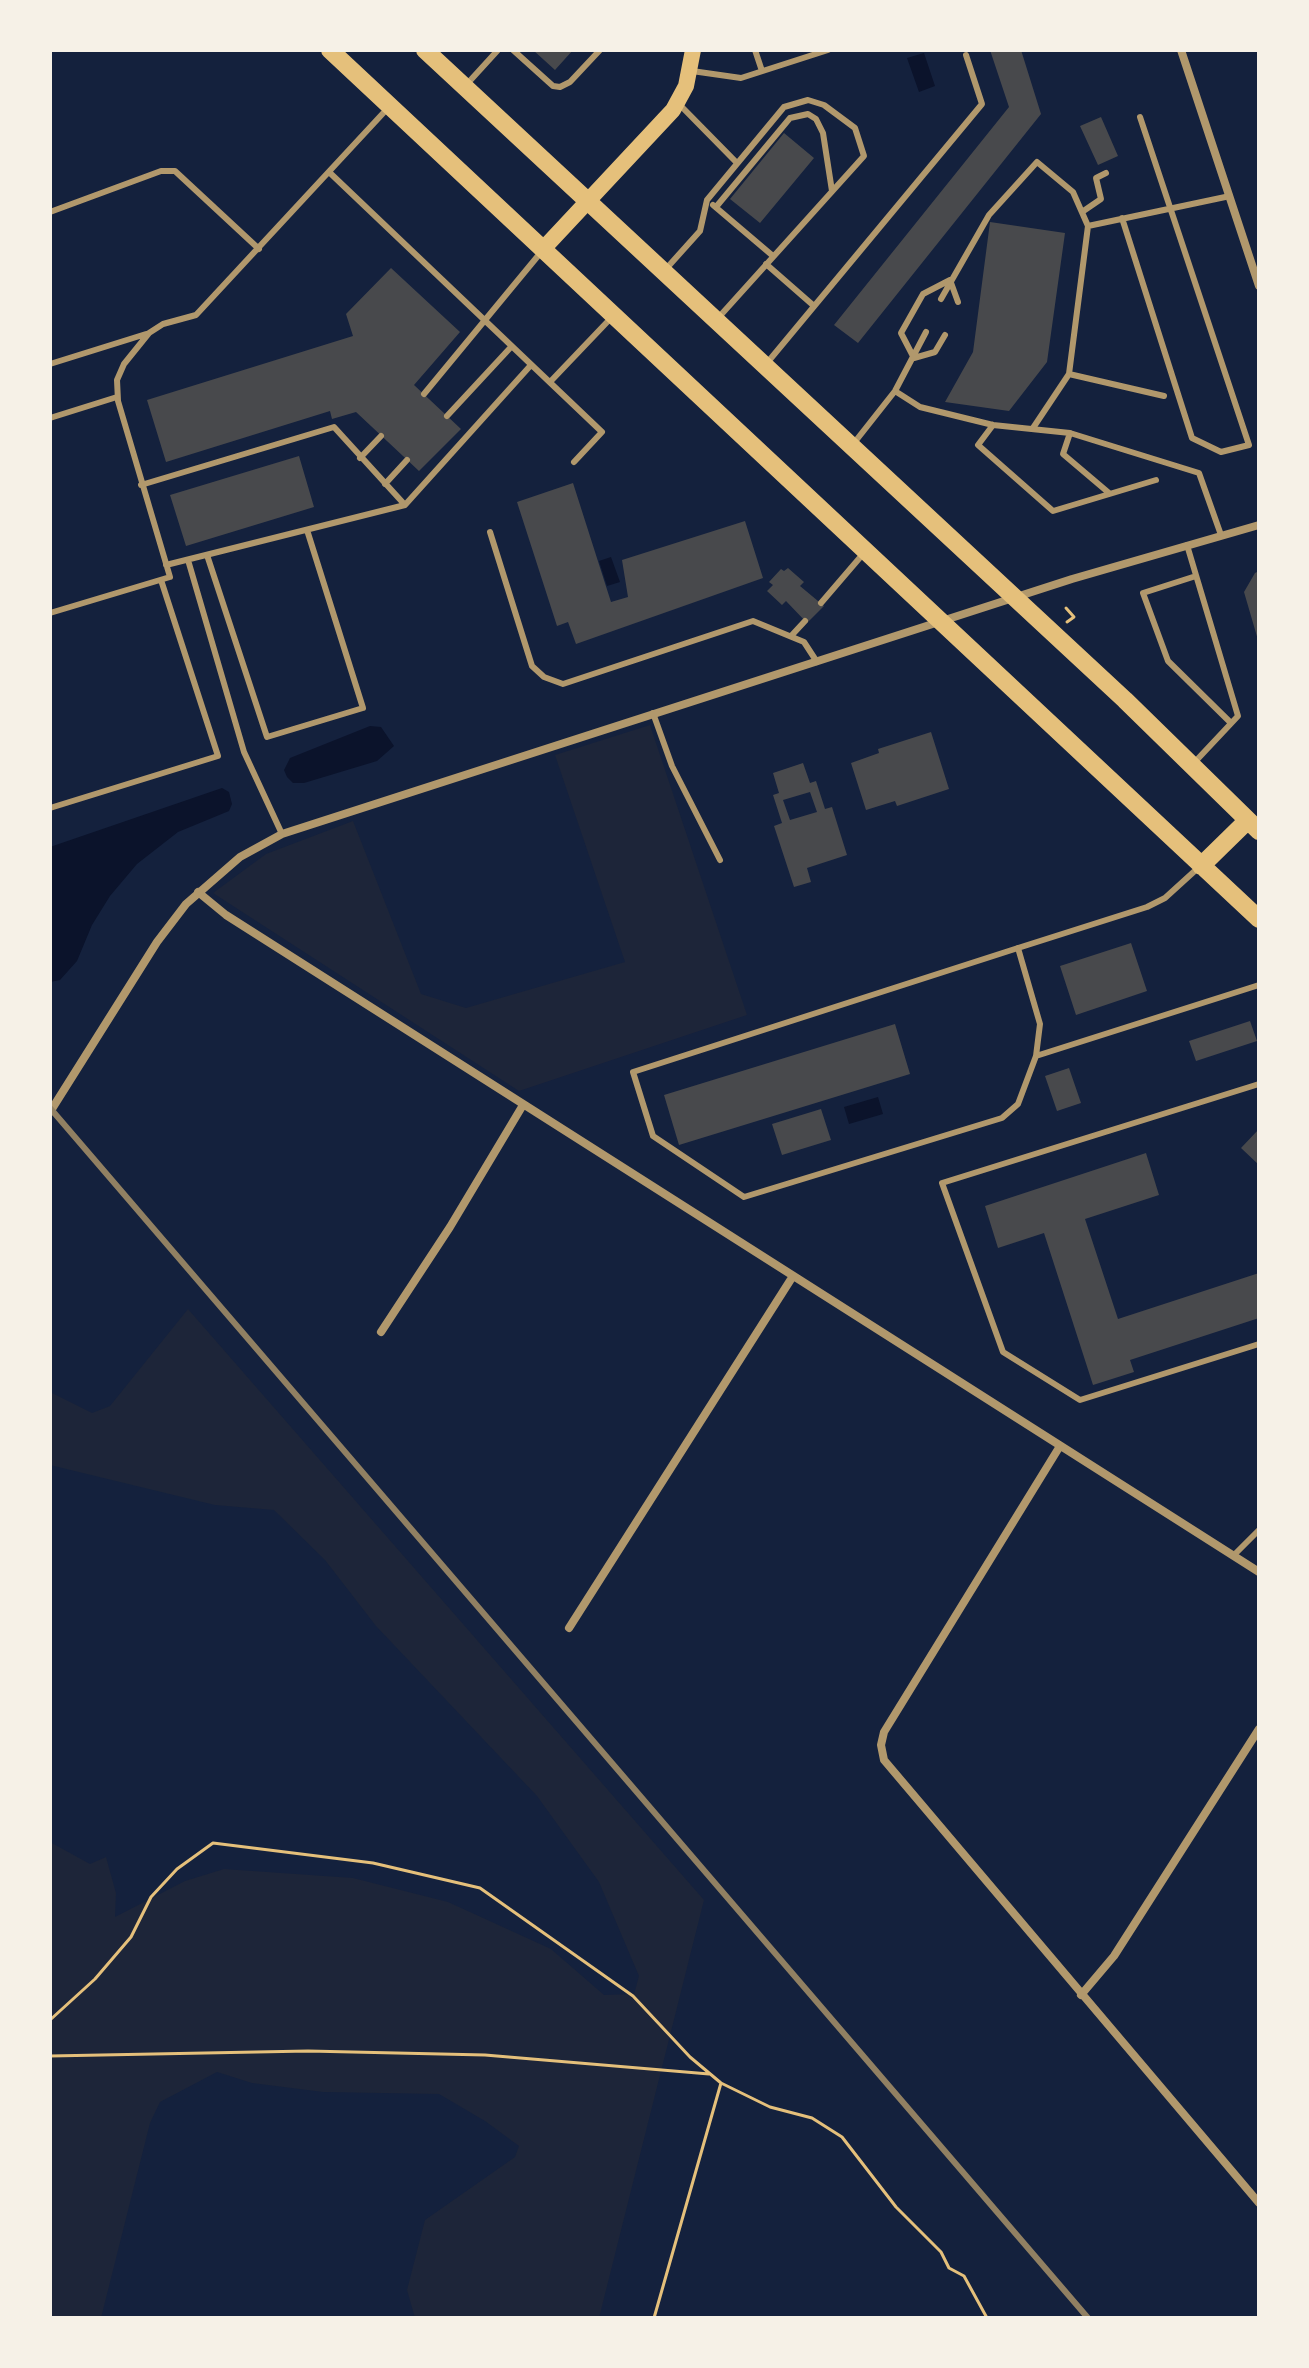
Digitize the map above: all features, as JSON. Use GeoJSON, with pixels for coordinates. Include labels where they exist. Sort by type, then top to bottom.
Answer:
{"type":"FeatureCollection","features":[{"type":"Feature","properties":{"kind":"main road"},"geometry":{"type":"LineString","coordinates":[[330,50],[944,621],[1259,919]]}},
{"type":"Feature","properties":{"kind":"main road"},"geometry":{"type":"LineString","coordinates":[[425,50],[765,365],[1253,826],[1201,866]]}},
{"type":"Feature","properties":{"kind":"main road"},"geometry":{"type":"LineString","coordinates":[[544,248],[668,117],[690,71],[693,50]]}},
{"type":"Feature","properties":{"kind":"street"},"geometry":{"type":"LineString","coordinates":[[1181,50],[1259,286]]}},
{"type":"Feature","properties":{"kind":"street"},"geometry":{"type":"LineString","coordinates":[[50,1112],[157,942],[198,892],[240,857],[282,834],[1013,598],[1259,525]]}},
{"type":"Feature","properties":{"kind":"street"},"geometry":{"type":"LineString","coordinates":[[198,892],[226,915],[1259,1572]]}},
{"type":"Feature","properties":{"kind":"street"},"geometry":{"type":"LineString","coordinates":[[381,1332],[450,1227],[523,1105]]}},
{"type":"Feature","properties":{"kind":"street"},"geometry":{"type":"LineString","coordinates":[[569,1628],[793,1276]]}},
{"type":"Feature","properties":{"kind":"street"},"geometry":{"type":"LineString","coordinates":[[1060,1446],[884,1732],[881,1749],[884,1760],[910,1794],[1259,2203]]}},
{"type":"Feature","properties":{"kind":"street"},"geometry":{"type":"LineString","coordinates":[[1081,1995],[1114,1956],[1259,1729]]}},
{"type":"Feature","properties":{"kind":"lane"},"geometry":{"type":"LineString","coordinates":[[465,87],[498,50]]}},
{"type":"Feature","properties":{"kind":"lane"},"geometry":{"type":"LineString","coordinates":[[513,50],[553,86],[560,87],[570,82],[600,50]]}},
{"type":"Feature","properties":{"kind":"lane"},"geometry":{"type":"LineString","coordinates":[[755,50],[762,71]]}},
{"type":"Feature","properties":{"kind":"lane"},"geometry":{"type":"LineString","coordinates":[[690,71],[741,78],[828,50]]}},
{"type":"Feature","properties":{"kind":"lane"},"geometry":{"type":"LineString","coordinates":[[765,365],[982,104],[966,55]]}},
{"type":"Feature","properties":{"kind":"lane"},"geometry":{"type":"LineString","coordinates":[[664,271],[700,231],[707,200],[784,107],[792,102],[808,100],[824,105],[855,128],[864,156],[716,320]]}},
{"type":"Feature","properties":{"kind":"lane"},"geometry":{"type":"LineString","coordinates":[[677,102],[737,163]]}},
{"type":"Feature","properties":{"kind":"lane"},"geometry":{"type":"LineString","coordinates":[[50,364],[196,315],[390,106]]}},
{"type":"Feature","properties":{"kind":"lane"},"geometry":{"type":"LineString","coordinates":[[716,207],[790,118],[808,114],[816,119],[823,133],[832,191]]}},
{"type":"Feature","properties":{"kind":"lane"},"geometry":{"type":"LineString","coordinates":[[1122,218],[1192,438],[1221,452],[1249,445],[1140,117]]}},
{"type":"Feature","properties":{"kind":"lane"},"geometry":{"type":"LineString","coordinates":[[1144,158],[1153,154]]}},
{"type":"Feature","properties":{"kind":"lane"},"geometry":{"type":"LineString","coordinates":[[941,299],[989,215],[1037,162],[1073,192],[1088,226],[1069,374],[1033,428]]}},
{"type":"Feature","properties":{"kind":"lane"},"geometry":{"type":"LineString","coordinates":[[50,212],[161,171],[175,171],[259,249]]}},
{"type":"Feature","properties":{"kind":"lane"},"geometry":{"type":"LineString","coordinates":[[329,172],[602,432],[574,462]]}},
{"type":"Feature","properties":{"kind":"lane"},"geometry":{"type":"LineString","coordinates":[[1082,212],[1101,199],[1096,178],[1106,173]]}},
{"type":"Feature","properties":{"kind":"lane"},"geometry":{"type":"LineString","coordinates":[[1088,226],[1171,206],[1230,196]]}},
{"type":"Feature","properties":{"kind":"lane"},"geometry":{"type":"LineString","coordinates":[[707,200],[773,256]]}},
{"type":"Feature","properties":{"kind":"lane"},"geometry":{"type":"LineString","coordinates":[[424,394],[544,248]]}},
{"type":"Feature","properties":{"kind":"lane"},"geometry":{"type":"LineString","coordinates":[[766,264],[814,306]]}},
{"type":"Feature","properties":{"kind":"lane"},"geometry":{"type":"LineString","coordinates":[[950,280],[958,302]]}},
{"type":"Feature","properties":{"kind":"lane"},"geometry":{"type":"LineString","coordinates":[[914,358],[901,333],[923,294],[950,280]]}},
{"type":"Feature","properties":{"kind":"lane"},"geometry":{"type":"LineString","coordinates":[[550,382],[615,314]]}},
{"type":"Feature","properties":{"kind":"lane"},"geometry":{"type":"LineString","coordinates":[[851,446],[895,391],[926,332]]}},
{"type":"Feature","properties":{"kind":"lane"},"geometry":{"type":"LineString","coordinates":[[50,613],[170,577],[117,397],[117,380],[124,364],[149,333]]}},
{"type":"Feature","properties":{"kind":"lane"},"geometry":{"type":"LineString","coordinates":[[914,358],[935,352],[945,335]]}},
{"type":"Feature","properties":{"kind":"lane"},"geometry":{"type":"LineString","coordinates":[[447,416],[511,347]]}},
{"type":"Feature","properties":{"kind":"lane"},"geometry":{"type":"LineString","coordinates":[[166,565],[405,505],[531,365]]}},
{"type":"Feature","properties":{"kind":"lane"},"geometry":{"type":"LineString","coordinates":[[1069,374],[1164,396]]}},
{"type":"Feature","properties":{"kind":"lane"},"geometry":{"type":"LineString","coordinates":[[895,391],[920,407],[993,425],[1070,433],[1199,473],[1221,535]]}},
{"type":"Feature","properties":{"kind":"lane"},"geometry":{"type":"LineString","coordinates":[[50,418],[117,397]]}},
{"type":"Feature","properties":{"kind":"lane"},"geometry":{"type":"LineString","coordinates":[[993,425],[978,445],[1053,511],[1156,480]]}},
{"type":"Feature","properties":{"kind":"lane"},"geometry":{"type":"LineString","coordinates":[[141,485],[334,427],[405,505]]}},
{"type":"Feature","properties":{"kind":"lane"},"geometry":{"type":"LineString","coordinates":[[1070,433],[1063,454],[1109,493]]}},
{"type":"Feature","properties":{"kind":"lane"},"geometry":{"type":"LineString","coordinates":[[360,458],[381,436]]}},
{"type":"Feature","properties":{"kind":"lane"},"geometry":{"type":"LineString","coordinates":[[385,484],[407,460]]}},
{"type":"Feature","properties":{"kind":"lane"},"geometry":{"type":"LineString","coordinates":[[207,555],[267,737],[363,708],[307,530]]}},
{"type":"Feature","properties":{"kind":"lane"},"geometry":{"type":"LineString","coordinates":[[490,532],[532,666],[544,677],[563,684],[753,621],[804,642],[817,662]]}},
{"type":"Feature","properties":{"kind":"lane"},"geometry":{"type":"LineString","coordinates":[[1187,545],[1238,716],[1192,766]]}},
{"type":"Feature","properties":{"kind":"lane"},"geometry":{"type":"LineString","coordinates":[[821,603],[867,549]]}},
{"type":"Feature","properties":{"kind":"lane"},"geometry":{"type":"LineString","coordinates":[[188,560],[244,752],[282,834]]}},
{"type":"Feature","properties":{"kind":"lane"},"geometry":{"type":"LineString","coordinates":[[1196,576],[1143,593],[1168,661],[1231,723]]}},
{"type":"Feature","properties":{"kind":"lane"},"geometry":{"type":"LineString","coordinates":[[50,808],[218,756],[161,580]]}},
{"type":"Feature","properties":{"kind":"lane"},"geometry":{"type":"LineString","coordinates":[[792,635],[805,621]]}},
{"type":"Feature","properties":{"kind":"lane"},"geometry":{"type":"LineString","coordinates":[[653,713],[672,766],[720,860]]}},
{"type":"Feature","properties":{"kind":"lane"},"geometry":{"type":"LineString","coordinates":[[1018,948],[1040,1024],[1036,1056],[1018,1104],[1002,1118],[744,1197],[653,1136],[633,1072],[1018,948],[1147,907],[1165,898],[1201,866]]}},
{"type":"Feature","properties":{"kind":"lane"},"geometry":{"type":"LineString","coordinates":[[1036,1056],[1259,985]]}},
{"type":"Feature","properties":{"kind":"lane"},"geometry":{"type":"LineString","coordinates":[[1259,1084],[942,1183],[1003,1352],[1080,1400],[1259,1344]]}},
{"type":"Feature","properties":{"kind":"lane"},"geometry":{"type":"LineString","coordinates":[[1233,1556],[1259,1530]]}},
{"type":"Feature","properties":{"kind":"path"},"geometry":{"type":"LineString","coordinates":[[1066,608],[1074,617],[1082,618]]}},
{"type":"Feature","properties":{"kind":"path"},"geometry":{"type":"LineString","coordinates":[[1067,622],[1074,617]]}},
{"type":"Feature","properties":{"kind":"path"},"geometry":{"type":"LineString","coordinates":[[50,2020],[95,1979],[131,1937],[151,1897],[177,1869],[213,1843],[373,1863],[480,1888],[633,1996],[721,2083],[770,2107],[812,2118],[842,2137],[896,2207],[941,2252],[949,2268],[964,2276],[987,2318]]}},
{"type":"Feature","properties":{"kind":"path"},"geometry":{"type":"LineString","coordinates":[[50,2056],[308,2051],[485,2055],[709,2074]]}},
{"type":"Feature","properties":{"kind":"path"},"geometry":{"type":"LineString","coordinates":[[654,2318],[721,2083]]}},
{"type":"Feature","properties":{"kind":"shaded area"},"geometry":{"type":"Polygon","coordinates":[[[924,53],[935,86],[919,92],[907,58],[924,53]]]}},
{"type":"Feature","properties":{"kind":"shaded area"},"geometry":{"type":"Polygon","coordinates":[[[611,557],[620,582],[607,586],[599,561],[611,557]]]}},
{"type":"Feature","properties":{"kind":"shaded area"},"geometry":{"type":"Polygon","coordinates":[[[650,725],[747,1015],[519,1091],[213,893],[266,854],[353,821],[421,994],[466,1008],[625,962],[555,755],[650,725]]]}},
{"type":"Feature","properties":{"kind":"shaded area"},"geometry":{"type":"Polygon","coordinates":[[[370,726],[381,727],[394,746],[377,761],[304,783],[293,783],[287,777],[284,770],[290,758],[370,726]]]}},
{"type":"Feature","properties":{"kind":"shaded area"},"geometry":{"type":"Polygon","coordinates":[[[222,788],[229,792],[232,804],[229,811],[178,832],[137,864],[110,896],[92,925],[77,961],[60,980],[50,982],[50,847],[222,788]]]}},
{"type":"Feature","properties":{"kind":"shaded area"},"geometry":{"type":"Polygon","coordinates":[[[878,1097],[883,1114],[849,1124],[844,1107],[878,1097]]]}},
{"type":"Feature","properties":{"kind":"shaded area"},"geometry":{"type":"Polygon","coordinates":[[[188,1309],[704,1900],[599,2318],[415,2318],[407,2290],[425,2220],[515,2157],[519,2146],[485,2121],[439,2094],[323,2092],[252,2083],[217,2072],[160,2102],[150,2123],[101,2318],[50,2318],[50,1842],[90,1864],[106,1857],[116,1893],[115,1917],[185,1881],[224,1869],[353,1878],[448,1902],[551,1949],[604,1995],[634,1994],[639,1976],[599,1882],[537,1796],[376,1626],[325,1560],[274,1510],[215,1505],[50,1465],[50,1392],[92,1413],[110,1406],[188,1309]]]}},
{"type":"Feature","properties":{"kind":"building"},"geometry":{"type":"Polygon","coordinates":[[[533,50],[573,50],[555,70],[533,50]]]}},
{"type":"Feature","properties":{"kind":"building"},"geometry":{"type":"Polygon","coordinates":[[[990,50],[1021,50],[1041,114],[858,343],[834,325],[1009,107],[990,50]]]}},
{"type":"Feature","properties":{"kind":"building"},"geometry":{"type":"Polygon","coordinates":[[[1101,117],[1118,156],[1098,165],[1080,126],[1101,117]]]}},
{"type":"Feature","properties":{"kind":"building"},"geometry":{"type":"Polygon","coordinates":[[[784,133],[814,158],[760,223],[730,199],[784,133]]]}},
{"type":"Feature","properties":{"kind":"building"},"geometry":{"type":"Polygon","coordinates":[[[990,222],[1065,233],[1047,362],[1009,411],[945,402],[973,352],[990,222]]]}},
{"type":"Feature","properties":{"kind":"building"},"geometry":{"type":"Polygon","coordinates":[[[391,268],[460,332],[414,385],[461,429],[419,471],[356,412],[332,419],[330,411],[166,462],[147,400],[353,336],[346,314],[391,268]]]}},
{"type":"Feature","properties":{"kind":"building"},"geometry":{"type":"Polygon","coordinates":[[[299,456],[314,507],[186,546],[170,495],[299,456]]]}},
{"type":"Feature","properties":{"kind":"building"},"geometry":{"type":"Polygon","coordinates":[[[573,483],[611,602],[628,597],[622,560],[745,521],[763,578],[576,644],[568,622],[557,626],[517,502],[573,483]]]}},
{"type":"Feature","properties":{"kind":"building"},"geometry":{"type":"Polygon","coordinates":[[[788,568],[804,582],[800,586],[824,606],[807,623],[786,601],[782,605],[767,591],[773,585],[769,582],[781,569],[784,571],[788,568]]]}},
{"type":"Feature","properties":{"kind":"building"},"geometry":{"type":"Polygon","coordinates":[[[1259,571],[1259,639],[1258,640],[1244,592],[1259,571]]]}},
{"type":"Feature","properties":{"kind":"building"},"geometry":{"type":"Polygon","coordinates":[[[931,732],[949,789],[897,806],[895,801],[866,810],[851,763],[879,753],[878,749],[931,732]]]}},
{"type":"Feature","properties":{"kind":"building"},"geometry":{"type":"Polygon","coordinates":[[[803,763],[810,783],[816,781],[825,809],[832,807],[847,855],[807,868],[811,882],[794,887],[774,826],[782,823],[773,795],[779,793],[773,773],[803,763]],[[810,792],[783,800],[790,820],[817,812],[810,792]]]}},
{"type":"Feature","properties":{"kind":"building"},"geometry":{"type":"Polygon","coordinates":[[[1131,943],[1147,991],[1076,1015],[1060,966],[1131,943]]]}},
{"type":"Feature","properties":{"kind":"building"},"geometry":{"type":"Polygon","coordinates":[[[1250,1021],[1257,1041],[1196,1061],[1189,1041],[1250,1021]]]}},
{"type":"Feature","properties":{"kind":"building"},"geometry":{"type":"Polygon","coordinates":[[[895,1024],[910,1074],[679,1145],[664,1095],[895,1024]]]}},
{"type":"Feature","properties":{"kind":"building"},"geometry":{"type":"Polygon","coordinates":[[[1069,1068],[1081,1103],[1057,1111],[1045,1076],[1069,1068]]]}},
{"type":"Feature","properties":{"kind":"building"},"geometry":{"type":"Polygon","coordinates":[[[821,1109],[831,1140],[782,1155],[772,1124],[821,1109]]]}},
{"type":"Feature","properties":{"kind":"building"},"geometry":{"type":"Polygon","coordinates":[[[1259,1129],[1259,1165],[1241,1148],[1259,1129]]]}},
{"type":"Feature","properties":{"kind":"building"},"geometry":{"type":"Polygon","coordinates":[[[1146,1153],[1159,1195],[1085,1219],[1118,1319],[1259,1273],[1259,1318],[1130,1360],[1134,1372],[1093,1385],[1044,1233],[998,1248],[985,1206],[1146,1153]]]}},
{"type":"Feature","properties":{"kind":"railway"},"geometry":{"type":"LineString","coordinates":[[50,1108],[1088,2318]]}}]}
